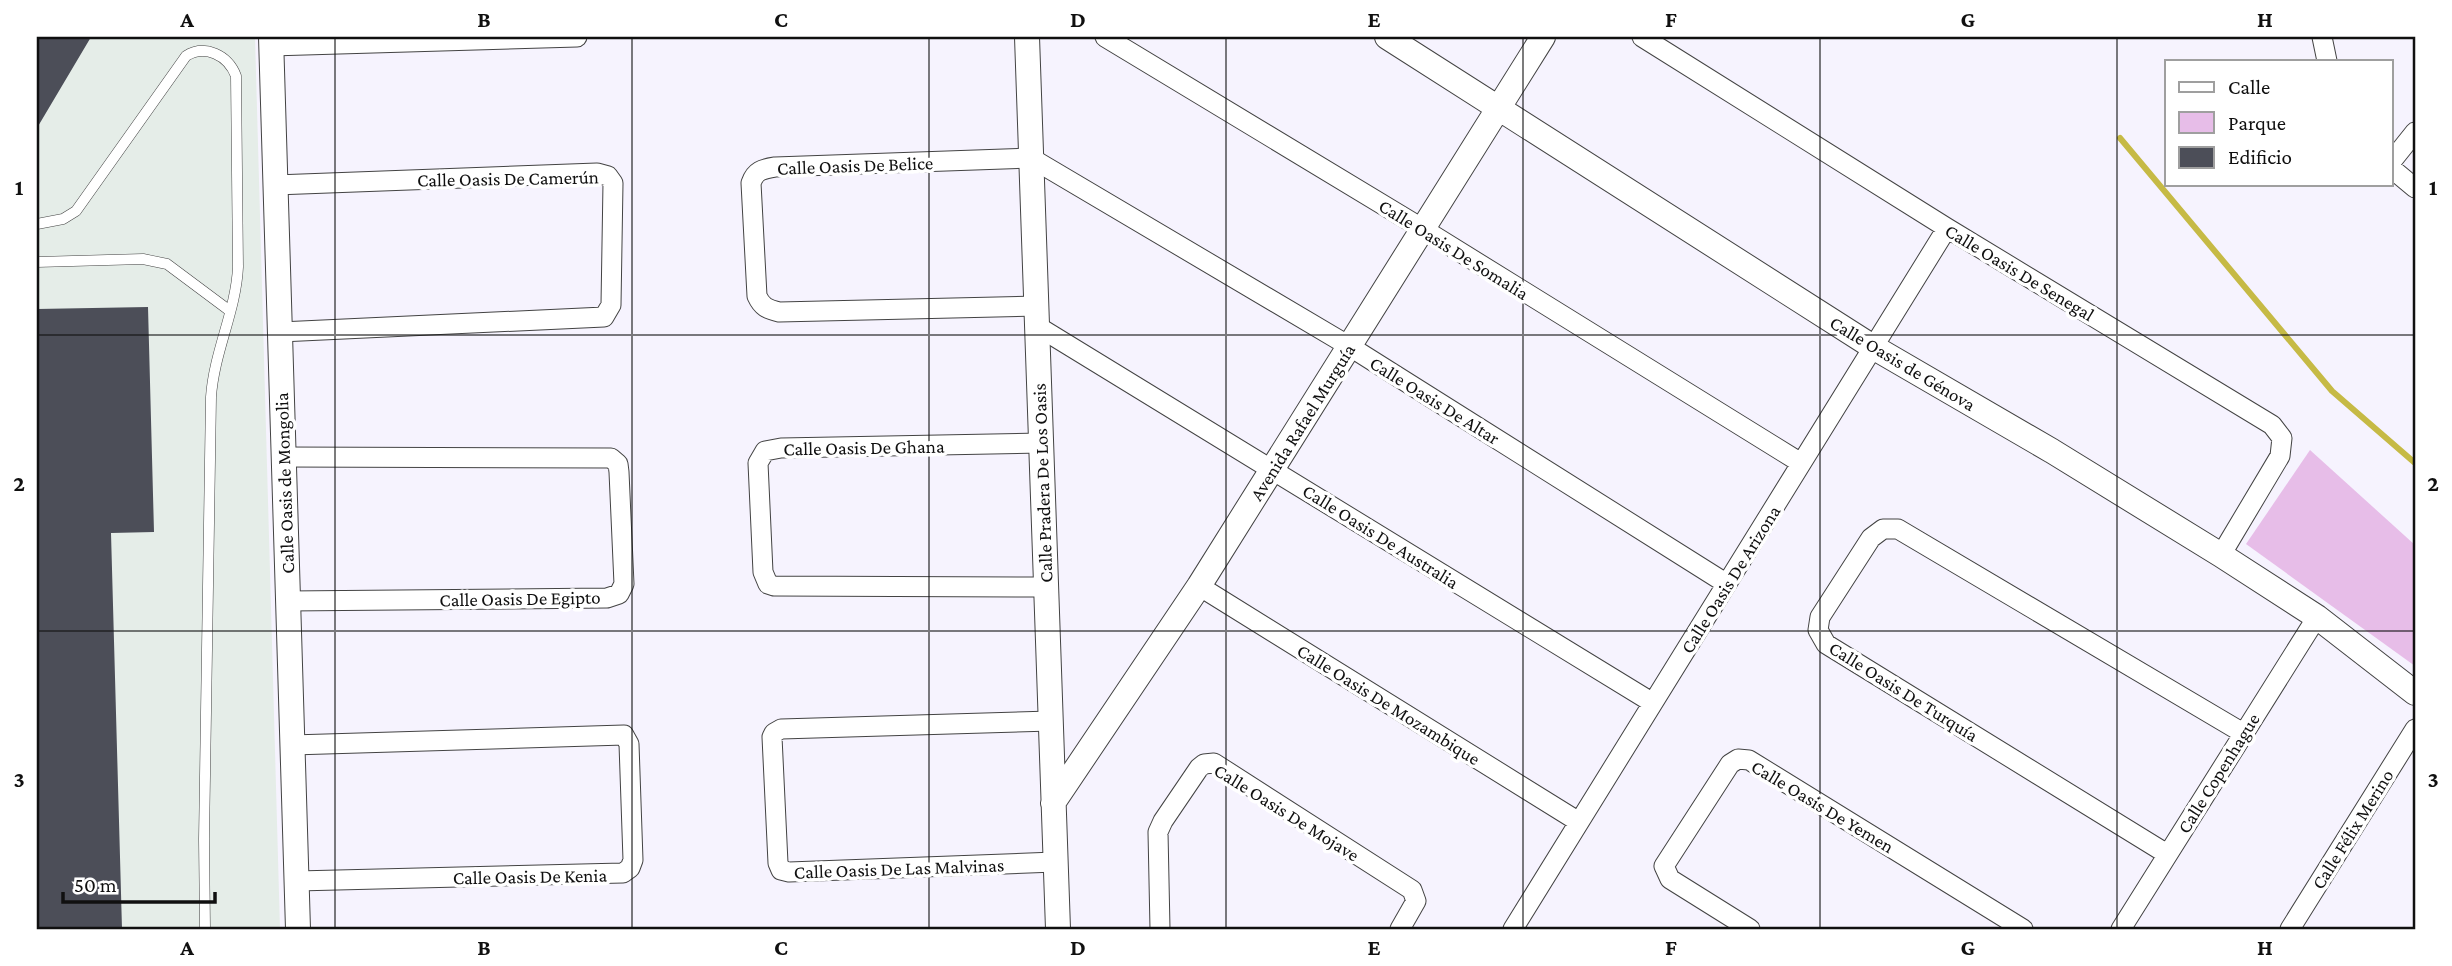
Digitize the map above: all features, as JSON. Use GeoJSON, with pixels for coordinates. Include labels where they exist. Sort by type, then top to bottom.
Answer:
{"type":"FeatureCollection","features":[{"type":"Feature","properties":{"kind":"street"},"geometry":{"type":"LineString","coordinates":[[271,41],[577,37]]}},
{"type":"Feature","properties":{"kind":"street","name":"Calle Pradera De Los Oasis"},"geometry":{"type":"LineString","coordinates":[[1027,37],[1058,929]]}},
{"type":"Feature","properties":{"kind":"street","name":"Calle Oasis De Somalia"},"geometry":{"type":"LineString","coordinates":[[1105,37],[1423,229],[1801,463]]}},
{"type":"Feature","properties":{"kind":"street","name":"Calle Oasis de Génova"},"geometry":{"type":"LineString","coordinates":[[1387,37],[1501,107],[1874,347],[2221,555],[2317,617],[2415,693]]}},
{"type":"Feature","properties":{"kind":"street","name":"Avenida Rafael Murguía"},"geometry":{"type":"LineString","coordinates":[[1053,803],[1199,586],[1543,37]]}},
{"type":"Feature","properties":{"kind":"street","name":"Calle Oasis De Senegal"},"geometry":{"type":"LineString","coordinates":[[1642,37],[1947,228],[2272,425],[2282,438],[2280,456],[2221,555]]}},
{"type":"Feature","properties":{"kind":"street"},"geometry":{"type":"LineString","coordinates":[[2322,37],[2327,60]]}},
{"type":"Feature","properties":{"kind":"street","name":"Calle Oasis de Mongolia"},"geometry":{"type":"LineString","coordinates":[[271,41],[298,929]]}},
{"type":"Feature","properties":{"kind":"street"},"geometry":{"type":"LineString","coordinates":[[2392,161],[2415,132]]}},
{"type":"Feature","properties":{"kind":"street","name":"Calle Oasis De Belice"},"geometry":{"type":"LineString","coordinates":[[1031,158],[775,167],[759,170],[751,183],[757,296],[761,305],[768,309],[779,312],[1037,316]]}},
{"type":"Feature","properties":{"kind":"street","name":"Calle Oasis De Altar"},"geometry":{"type":"LineString","coordinates":[[1031,158],[1349,346],[1727,584]]}},
{"type":"Feature","properties":{"kind":"street"},"geometry":{"type":"LineString","coordinates":[[2392,169],[2415,188]]}},
{"type":"Feature","properties":{"kind":"street","name":"Calle Oasis De Camerún"},"geometry":{"type":"LineString","coordinates":[[275,185],[597,173],[608,176],[613,183],[611,305],[604,317],[279,332]]}},
{"type":"Feature","properties":{"kind":"street","name":"Calle Oasis De Arizona"},"geometry":{"type":"LineString","coordinates":[[1513,929],[1947,228]]}},
{"type":"Feature","properties":{"kind":"street","name":"Calle Oasis De Australia"},"geometry":{"type":"LineString","coordinates":[[1037,316],[1272,470],[1653,703]]}},
{"type":"Feature","properties":{"kind":"street","name":"Calle Oasis De Ghana"},"geometry":{"type":"LineString","coordinates":[[1041,443],[781,448],[765,451],[758,463],[763,572],[768,584],[1046,587]]}},
{"type":"Feature","properties":{"kind":"street","name":"Calle Oasis De Egipto"},"geometry":{"type":"LineString","coordinates":[[284,457],[611,458],[618,464],[619,472],[624,584],[619,594],[607,598],[288,601]]}},
{"type":"Feature","properties":{"kind":"street","name":"Calle Oasis De Turquía"},"geometry":{"type":"LineString","coordinates":[[2167,854],[1826,644],[1818,629],[1820,617],[1871,538],[1883,529],[1898,529],[2243,733]]}},
{"type":"Feature","properties":{"kind":"street","name":"Calle Oasis De Mozambique"},"geometry":{"type":"LineString","coordinates":[[1199,586],[1579,822]]}},
{"type":"Feature","properties":{"kind":"street","name":"Calle Copenhague"},"geometry":{"type":"LineString","coordinates":[[2121,929],[2317,617]]}},
{"type":"Feature","properties":{"kind":"street","name":"Calle Oasis De Las Malvinas"},"geometry":{"type":"LineString","coordinates":[[1051,722],[781,729],[772,737],[778,863],[781,870],[789,872],[1055,862]]}},
{"type":"Feature","properties":{"kind":"street","name":"Calle Félix Merino"},"geometry":{"type":"LineString","coordinates":[[2290,929],[2415,729]]}},
{"type":"Feature","properties":{"kind":"street","name":"Calle Oasis De Kenia"},"geometry":{"type":"LineString","coordinates":[[292,745],[624,735],[629,744],[632,863],[623,873],[297,881]]}},
{"type":"Feature","properties":{"kind":"street","name":"Calle Oasis De Yemen"},"geometry":{"type":"LineString","coordinates":[[1750,929],[1670,879],[1664,871],[1665,862],[1730,764],[1743,759],[1749,760],[2023,929]]}},
{"type":"Feature","properties":{"kind":"street","name":"Calle Oasis De Mojave"},"geometry":{"type":"LineString","coordinates":[[1160,929],[1158,832],[1199,768],[1214,763],[1412,890],[1416,901],[1400,929]]}},
{"type":"Feature","properties":{"kind":"lane"},"geometry":{"type":"LineString","coordinates":[[37,224],[63,219],[76,211],[186,56],[195,51],[215,53],[229,62],[236,76],[238,267],[211,397],[205,929]]}},
{"type":"Feature","properties":{"kind":"lane"},"geometry":{"type":"LineString","coordinates":[[37,262],[143,259],[167,264],[230,311]]}},
{"type":"Feature","properties":{"kind":"shaded area"},"geometry":{"type":"Polygon","coordinates":[[[37,37],[255,37],[280,929],[37,929],[37,37]]]}},
{"type":"Feature","properties":{"kind":"green space"},"geometry":{"type":"Polygon","coordinates":[[[2310,450],[2415,545],[2415,666],[2246,544],[2310,450]]]}},
{"type":"Feature","properties":{"kind":"building"},"geometry":{"type":"Polygon","coordinates":[[[37,37],[91,37],[37,128],[37,37]]]}},
{"type":"Feature","properties":{"kind":"building"},"geometry":{"type":"Polygon","coordinates":[[[148,307],[154,532],[111,533],[122,929],[37,929],[37,309],[148,307]]]}},
{"type":"Feature","properties":{"kind":"waterway"},"geometry":{"type":"LineString","coordinates":[[2120,138],[2332,391],[2415,463]]}}]}
